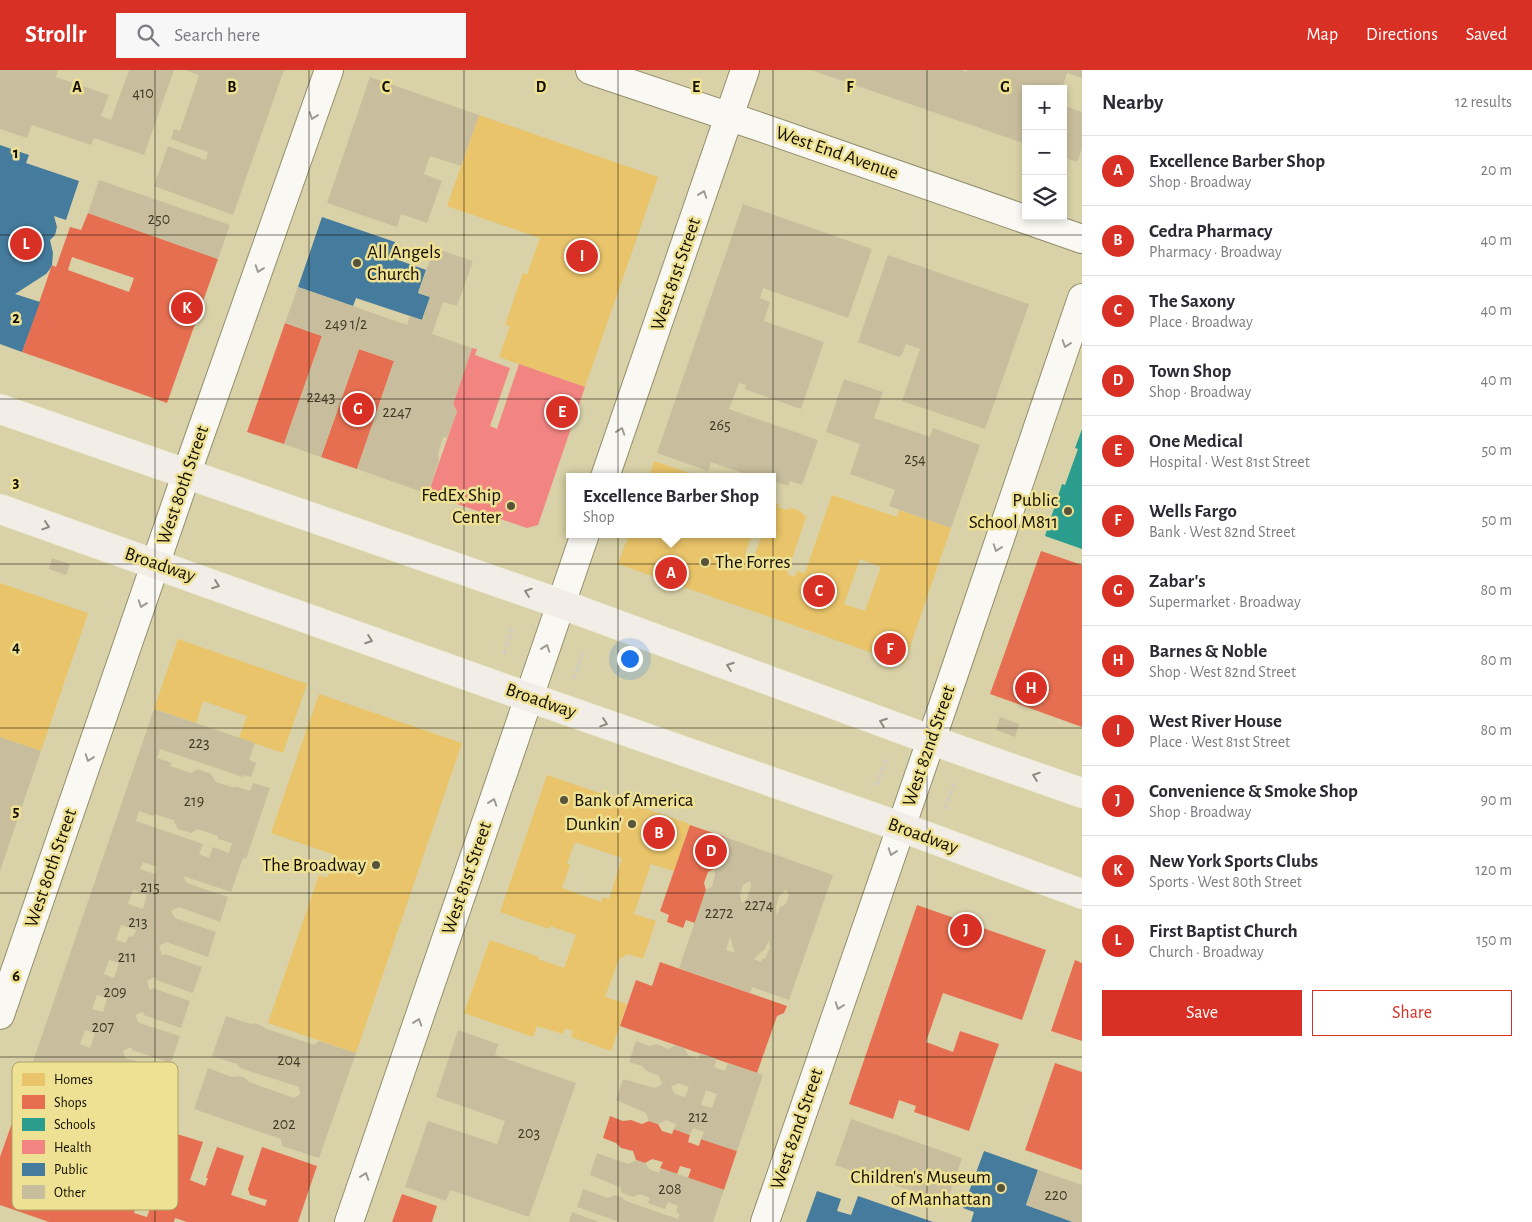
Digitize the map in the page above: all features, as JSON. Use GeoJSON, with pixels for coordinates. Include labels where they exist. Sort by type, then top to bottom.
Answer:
{"type":"FeatureCollection","features":[{"type":"Feature","properties":{"kind":"main road"},"geometry":{"type":"LineString","coordinates":[[0,409],[562,604],[931,740],[1082,793]]}},
{"type":"Feature","properties":{"kind":"main road","name":"Broadway"},"geometry":{"type":"LineString","coordinates":[[0,509],[901,827],[1082,894]]}},
{"type":"Feature","properties":{"kind":"street","name":"West 80th Street"},"geometry":{"type":"LineString","coordinates":[[0,1015],[186,474],[329,70]]}},
{"type":"Feature","properties":{"kind":"street","name":"West End Avenue"},"geometry":{"type":"LineString","coordinates":[[590,70],[1082,239]]}},
{"type":"Feature","properties":{"kind":"street","name":"West 81st Street"},"geometry":{"type":"LineString","coordinates":[[606,473],[745,70]]}},
{"type":"Feature","properties":{"kind":"street","name":"West 82nd Street"},"geometry":{"type":"LineString","coordinates":[[765,1222],[1082,298]]}},
{"type":"Feature","properties":{"kind":"street","name":"West 81st Street"},"geometry":{"type":"LineString","coordinates":[[349,1222],[584,538]]}},
{"type":"Feature","properties":{"kind":"path"},"geometry":{"type":"LineString","coordinates":[[504,654],[513,626]]}},
{"type":"Feature","properties":{"kind":"path"},"geometry":{"type":"LineString","coordinates":[[574,679],[583,652]]}},
{"type":"Feature","properties":{"kind":"path"},"geometry":{"type":"LineString","coordinates":[[877,785],[887,757]]}},
{"type":"Feature","properties":{"kind":"path"},"geometry":{"type":"LineString","coordinates":[[945,809],[955,781]]}},
{"type":"Feature","properties":{"kind":"building: Homes"},"geometry":{"type":"Polygon","coordinates":[[[479,115],[658,177],[585,387],[499,357],[510,326],[505,325],[523,273],[527,275],[540,238],[447,206],[479,115]]]}},
{"type":"Feature","properties":{"kind":"building: Homes"},"geometry":{"type":"Polygon","coordinates":[[[654,461],[689,473],[650,473],[654,461]]]}},
{"type":"Feature","properties":{"kind":"building: Homes"},"geometry":{"type":"Polygon","coordinates":[[[832,495],[897,517],[899,510],[951,528],[904,664],[618,564],[628,538],[751,538],[745,555],[753,560],[761,538],[776,538],[776,504],[779,504],[778,507],[786,510],[792,508],[800,511],[806,517],[787,574],[794,577],[797,571],[805,573],[832,495]],[[860,559],[844,604],[865,611],[881,567],[860,559]]]}},
{"type":"Feature","properties":{"kind":"building: Homes"},"geometry":{"type":"Polygon","coordinates":[[[0,583],[88,613],[41,751],[0,737],[0,583]]]}},
{"type":"Feature","properties":{"kind":"building: Homes"},"geometry":{"type":"Polygon","coordinates":[[[178,639],[307,684],[283,753],[239,738],[247,716],[203,701],[196,723],[154,709],[178,639]]]}},
{"type":"Feature","properties":{"kind":"building: Homes","name":"The Broadway"},"geometry":{"type":"Polygon","coordinates":[[[319,694],[462,743],[356,1053],[268,1023],[319,875],[327,878],[335,855],[271,833],[319,694]]]}},
{"type":"Feature","properties":{"kind":"building: Homes"},"geometry":{"type":"Polygon","coordinates":[[[547,775],[690,824],[674,871],[651,864],[634,914],[656,921],[643,959],[628,954],[619,959],[605,997],[627,1004],[611,1051],[571,1037],[573,1031],[565,1028],[563,1034],[537,1026],[533,1037],[464,1013],[490,940],[564,968],[576,935],[550,926],[549,929],[500,912],[547,775]],[[575,842],[567,864],[570,865],[562,888],[601,902],[603,897],[609,899],[622,858],[575,842]]]}},
{"type":"Feature","properties":{"kind":"building: Shops"},"geometry":{"type":"Polygon","coordinates":[[[88,213],[218,259],[167,403],[22,352],[52,265],[56,267],[70,227],[81,230],[88,213]],[[72,257],[68,270],[129,292],[134,278],[72,257]]]}},
{"type":"Feature","properties":{"kind":"building: Shops"},"geometry":{"type":"Polygon","coordinates":[[[285,323],[322,336],[284,444],[247,432],[285,323]]]}},
{"type":"Feature","properties":{"kind":"building: Shops"},"geometry":{"type":"Polygon","coordinates":[[[359,349],[394,361],[357,469],[321,457],[359,349]]]}},
{"type":"Feature","properties":{"kind":"building: Shops"},"geometry":{"type":"Polygon","coordinates":[[[1041,551],[1082,565],[1082,727],[990,694],[1041,551]]]}},
{"type":"Feature","properties":{"kind":"building: Shops"},"geometry":{"type":"Polygon","coordinates":[[[690,825],[725,837],[714,869],[708,872],[704,883],[706,890],[695,923],[686,920],[683,928],[667,922],[669,915],[660,911],[690,825]]]}},
{"type":"Feature","properties":{"kind":"building: Shops"},"geometry":{"type":"Polygon","coordinates":[[[917,905],[1046,950],[1022,1020],[943,993],[926,1042],[953,1052],[960,1031],[999,1044],[969,1131],[914,1112],[916,1106],[899,1100],[893,1119],[849,1104],[917,905]]]}},
{"type":"Feature","properties":{"kind":"building: Shops"},"geometry":{"type":"Polygon","coordinates":[[[1075,960],[1082,963],[1082,1041],[1051,1031],[1075,960]]]}},
{"type":"Feature","properties":{"kind":"building: Shops"},"geometry":{"type":"Polygon","coordinates":[[[660,962],[787,1006],[784,1013],[777,1016],[757,1073],[620,1026],[636,980],[652,986],[660,962]]]}},
{"type":"Feature","properties":{"kind":"building: Shops"},"geometry":{"type":"Polygon","coordinates":[[[1055,1063],[1082,1072],[1082,1170],[1025,1150],[1055,1063]]]}},
{"type":"Feature","properties":{"kind":"building: Shops"},"geometry":{"type":"Polygon","coordinates":[[[610,1116],[623,1121],[631,1120],[642,1124],[649,1121],[658,1124],[662,1131],[672,1134],[674,1129],[690,1135],[688,1142],[699,1146],[701,1139],[737,1151],[724,1190],[688,1178],[691,1169],[680,1166],[677,1174],[660,1168],[663,1162],[652,1159],[645,1163],[636,1160],[633,1151],[621,1148],[616,1143],[603,1138],[610,1116]]]}},
{"type":"Feature","properties":{"kind":"building: Shops"},"geometry":{"type":"Polygon","coordinates":[[[12,1123],[12,1209],[0,1205],[0,1157],[12,1123]]]}},
{"type":"Feature","properties":{"kind":"building: Shops"},"geometry":{"type":"Polygon","coordinates":[[[178,1134],[203,1142],[190,1180],[205,1186],[217,1147],[244,1156],[231,1195],[265,1206],[267,1200],[250,1195],[248,1189],[262,1147],[317,1166],[298,1222],[187,1222],[175,1218],[174,1222],[49,1222],[14,1210],[135,1210],[134,1213],[147,1217],[149,1210],[178,1210],[178,1134]]]}},
{"type":"Feature","properties":{"kind":"building: Shops"},"geometry":{"type":"Polygon","coordinates":[[[402,1194],[437,1206],[432,1222],[392,1222],[402,1194]]]}},
{"type":"Feature","properties":{"kind":"building: Schools","name":"Public School M811"},"geometry":{"type":"Polygon","coordinates":[[[1082,429],[1082,549],[1045,536],[1062,484],[1065,485],[1078,449],[1075,448],[1082,429]]]}},
{"type":"Feature","properties":{"kind":"building: Health"},"geometry":{"type":"Polygon","coordinates":[[[472,348],[477,349],[475,355],[510,368],[490,426],[497,429],[519,364],[585,387],[538,525],[527,528],[428,494],[457,411],[453,404],[472,348]]]}},
{"type":"Feature","properties":{"kind":"building: Public"},"geometry":{"type":"Polygon","coordinates":[[[0,145],[29,155],[26,163],[79,181],[66,220],[54,216],[57,227],[55,235],[50,240],[53,253],[50,269],[46,274],[15,294],[40,302],[22,352],[0,344],[0,145]]]}},
{"type":"Feature","properties":{"kind":"building: Public","name":"All Angels Church"},"geometry":{"type":"Polygon","coordinates":[[[322,217],[395,242],[390,257],[426,270],[418,293],[430,297],[422,320],[356,298],[353,306],[298,287],[322,217]]]}},
{"type":"Feature","properties":{"kind":"building: Public","name":"Children's Museum of Manhattan"},"geometry":{"type":"Polygon","coordinates":[[[984,1151],[1038,1170],[1026,1205],[1073,1222],[971,1222],[974,1212],[963,1208],[984,1151]]]}},
{"type":"Feature","properties":{"kind":"building: Public"},"geometry":{"type":"Polygon","coordinates":[[[817,1191],[841,1199],[837,1211],[851,1215],[858,1196],[933,1222],[806,1222],[817,1191]]]}},
{"type":"Feature","properties":{"kind":"building: Other"},"geometry":{"type":"Polygon","coordinates":[[[0,70],[58,70],[56,77],[109,95],[101,116],[111,120],[129,70],[174,70],[144,155],[94,138],[91,145],[32,125],[27,138],[0,129],[0,70]]]}},
{"type":"Feature","properties":{"kind":"building: Other"},"geometry":{"type":"Polygon","coordinates":[[[186,70],[284,70],[233,215],[154,186],[168,146],[206,160],[208,152],[171,139],[174,129],[180,131],[199,75],[186,70]]]}},
{"type":"Feature","properties":{"kind":"building: Other"},"geometry":{"type":"Polygon","coordinates":[[[811,70],[961,70],[967,72],[967,70],[1082,70],[1082,78],[1067,73],[1063,85],[1022,85],[1022,143],[811,70]]]}},
{"type":"Feature","properties":{"kind":"building: Other"},"geometry":{"type":"Polygon","coordinates":[[[370,77],[479,115],[461,166],[430,156],[424,174],[442,181],[427,223],[401,214],[397,227],[327,203],[370,77]]]}},
{"type":"Feature","properties":{"kind":"building: Other"},"geometry":{"type":"Polygon","coordinates":[[[1067,106],[1082,112],[1082,149],[1077,162],[1067,158],[1067,106]]]}},
{"type":"Feature","properties":{"kind":"building: Other"},"geometry":{"type":"Polygon","coordinates":[[[99,180],[230,225],[218,259],[88,213],[99,180]]]}},
{"type":"Feature","properties":{"kind":"building: Other"},"geometry":{"type":"Polygon","coordinates":[[[743,204],[872,249],[848,318],[763,288],[760,298],[770,302],[764,321],[824,342],[801,409],[744,389],[746,385],[739,383],[729,409],[818,440],[802,485],[790,481],[788,486],[776,482],[776,473],[743,473],[711,462],[708,471],[657,453],[743,204]]]}},
{"type":"Feature","properties":{"kind":"building: Other"},"geometry":{"type":"Polygon","coordinates":[[[434,248],[473,261],[457,306],[443,302],[432,334],[472,348],[453,404],[457,411],[447,438],[443,437],[438,454],[439,460],[428,494],[357,469],[394,361],[359,349],[321,457],[284,444],[322,336],[285,323],[298,287],[407,325],[410,316],[422,320],[430,297],[418,293],[434,248]]]}},
{"type":"Feature","properties":{"kind":"building: Other"},"geometry":{"type":"Polygon","coordinates":[[[888,255],[1029,304],[985,429],[902,401],[920,349],[906,344],[902,355],[899,357],[858,342],[888,255]]]}},
{"type":"Feature","properties":{"kind":"building: Other"},"geometry":{"type":"Polygon","coordinates":[[[844,379],[883,392],[874,418],[930,437],[933,428],[980,445],[951,528],[889,506],[895,490],[850,474],[860,444],[826,432],[844,379]]]}},
{"type":"Feature","properties":{"kind":"building: Other"},"geometry":{"type":"Polygon","coordinates":[[[52,558],[70,564],[66,575],[49,569],[52,558]]]}},
{"type":"Feature","properties":{"kind":"building: Other"},"geometry":{"type":"Polygon","coordinates":[[[154,709],[255,743],[249,760],[256,763],[251,777],[244,775],[243,777],[160,749],[157,758],[172,763],[170,766],[191,773],[198,769],[211,774],[216,782],[235,788],[235,786],[250,791],[253,783],[270,788],[246,859],[243,858],[231,892],[183,876],[187,883],[228,897],[220,922],[179,907],[171,911],[175,918],[216,932],[208,957],[167,942],[159,946],[162,955],[165,954],[202,967],[193,993],[156,980],[155,977],[147,981],[150,990],[153,988],[190,1001],[181,1028],[144,1015],[143,1012],[135,1015],[139,1023],[180,1036],[171,1062],[132,1050],[131,1047],[123,1051],[126,1059],[139,1062],[33,1062],[154,709]],[[139,811],[136,821],[203,844],[199,854],[209,858],[213,847],[229,853],[232,843],[218,839],[218,836],[198,829],[191,833],[178,829],[173,820],[155,814],[153,816],[139,811]],[[143,862],[140,869],[155,874],[157,867],[143,862]],[[133,890],[128,904],[143,909],[147,895],[133,890]],[[121,925],[116,940],[126,943],[129,936],[133,937],[136,930],[121,925]],[[109,960],[104,974],[114,978],[119,963],[109,960]],[[97,995],[92,1009],[103,1012],[107,998],[97,995]],[[85,1030],[80,1044],[90,1048],[95,1033],[85,1030]]]}},
{"type":"Feature","properties":{"kind":"building: Other"},"geometry":{"type":"Polygon","coordinates":[[[1000,717],[1019,724],[1015,737],[996,730],[1000,717]]]}},
{"type":"Feature","properties":{"kind":"building: Other"},"geometry":{"type":"Polygon","coordinates":[[[0,737],[41,751],[0,871],[0,737]]]}},
{"type":"Feature","properties":{"kind":"building: Other"},"geometry":{"type":"Polygon","coordinates":[[[725,837],[833,875],[789,1000],[752,987],[750,993],[679,968],[706,890],[712,886],[715,875],[714,869],[725,837]],[[750,881],[743,885],[740,896],[742,903],[747,899],[751,886],[750,881]],[[786,890],[779,896],[776,907],[777,916],[780,907],[786,904],[789,895],[786,890]],[[730,937],[726,950],[735,953],[730,937]],[[769,940],[765,949],[754,959],[761,962],[763,958],[765,959],[770,947],[769,940]]]}},
{"type":"Feature","properties":{"kind":"building: Other"},"geometry":{"type":"Polygon","coordinates":[[[226,1016],[251,1024],[256,1023],[267,1029],[314,1045],[319,1041],[356,1053],[319,1158],[282,1146],[281,1139],[194,1109],[208,1068],[232,1077],[245,1078],[249,1082],[294,1098],[300,1094],[299,1087],[240,1068],[237,1064],[212,1056],[226,1016]]]}},
{"type":"Feature","properties":{"kind":"building: Other"},"geometry":{"type":"Polygon","coordinates":[[[458,1030],[498,1044],[495,1055],[576,1083],[529,1217],[450,1190],[446,1201],[405,1187],[428,1121],[497,1144],[505,1121],[436,1097],[458,1030]]]}},
{"type":"Feature","properties":{"kind":"building: Other"},"geometry":{"type":"Polygon","coordinates":[[[636,1041],[649,1046],[657,1044],[668,1049],[676,1045],[684,1048],[688,1055],[698,1059],[700,1053],[717,1059],[714,1067],[725,1071],[728,1063],[763,1075],[737,1151],[701,1139],[704,1132],[693,1128],[690,1135],[674,1129],[676,1124],[666,1120],[658,1124],[649,1121],[646,1113],[616,1100],[623,1079],[655,1088],[662,1084],[659,1076],[647,1071],[642,1066],[629,1062],[636,1041]],[[678,1083],[671,1087],[675,1094],[685,1097],[689,1087],[678,1083]],[[706,1090],[701,1105],[712,1108],[717,1094],[706,1090]]]}},
{"type":"Feature","properties":{"kind":"building: Other"},"geometry":{"type":"Polygon","coordinates":[[[851,1119],[962,1158],[947,1203],[835,1165],[851,1119]]]}},
{"type":"Feature","properties":{"kind":"building: Other"},"geometry":{"type":"Polygon","coordinates":[[[597,1153],[628,1164],[636,1160],[645,1163],[649,1169],[659,1173],[660,1168],[724,1190],[713,1222],[620,1222],[577,1207],[583,1189],[608,1198],[615,1195],[626,1201],[678,1219],[680,1214],[676,1212],[678,1206],[668,1202],[665,1209],[648,1203],[650,1198],[640,1194],[633,1197],[622,1193],[620,1187],[590,1175],[597,1153]]]}},
{"type":"Feature","properties":{"kind":"building: Other"},"geometry":{"type":"Polygon","coordinates":[[[1038,1170],[1082,1185],[1082,1222],[1073,1222],[1026,1205],[1038,1170]]]}},
{"type":"Feature","properties":{"kind":"building: Other"},"geometry":{"type":"Polygon","coordinates":[[[572,1212],[599,1222],[569,1222],[572,1212]]]}},
{"type":"Feature","properties":{"kind":"place","name":"First Baptist Church"},"geometry":{"type":"Point","coordinates":[26,244]}},
{"type":"Feature","properties":{"kind":"place","name":"West River House"},"geometry":{"type":"Point","coordinates":[582,256]}},
{"type":"Feature","properties":{"kind":"place","name":"All Angels Church"},"geometry":{"type":"Point","coordinates":[357,263]}},
{"type":"Feature","properties":{"kind":"place","name":"New York Sports Clubs"},"geometry":{"type":"Point","coordinates":[187,308]}},
{"type":"Feature","properties":{"kind":"place","name":"Zabar's"},"geometry":{"type":"Point","coordinates":[358,409]}},
{"type":"Feature","properties":{"kind":"place","name":"One Medical"},"geometry":{"type":"Point","coordinates":[562,412]}},
{"type":"Feature","properties":{"kind":"place","name":"FedEx Ship Center"},"geometry":{"type":"Point","coordinates":[511,506]}},
{"type":"Feature","properties":{"kind":"place","name":"Public School M811"},"geometry":{"type":"Point","coordinates":[1068,511]}},
{"type":"Feature","properties":{"kind":"place","name":"The Forres"},"geometry":{"type":"Point","coordinates":[705,562]}},
{"type":"Feature","properties":{"kind":"place","name":"Excellence Barber Shop"},"geometry":{"type":"Point","coordinates":[671,573]}},
{"type":"Feature","properties":{"kind":"place","name":"The Saxony"},"geometry":{"type":"Point","coordinates":[819,591]}},
{"type":"Feature","properties":{"kind":"place","name":"Wells Fargo"},"geometry":{"type":"Point","coordinates":[890,649]}},
{"type":"Feature","properties":{"kind":"place","name":"Barnes & Noble"},"geometry":{"type":"Point","coordinates":[1031,688]}},
{"type":"Feature","properties":{"kind":"place","name":"Bank of America"},"geometry":{"type":"Point","coordinates":[564,800]}},
{"type":"Feature","properties":{"kind":"place","name":"Dunkin'"},"geometry":{"type":"Point","coordinates":[632,824]}},
{"type":"Feature","properties":{"kind":"place","name":"Cedra Pharmacy"},"geometry":{"type":"Point","coordinates":[659,833]}},
{"type":"Feature","properties":{"kind":"place","name":"Town Shop"},"geometry":{"type":"Point","coordinates":[711,851]}},
{"type":"Feature","properties":{"kind":"place","name":"The Broadway"},"geometry":{"type":"Point","coordinates":[376,865]}},
{"type":"Feature","properties":{"kind":"place","name":"Convenience & Smoke Shop"},"geometry":{"type":"Point","coordinates":[966,930]}},
{"type":"Feature","properties":{"kind":"place","name":"Children's Museum of Manhattan"},"geometry":{"type":"Point","coordinates":[1001,1188]}}]}
